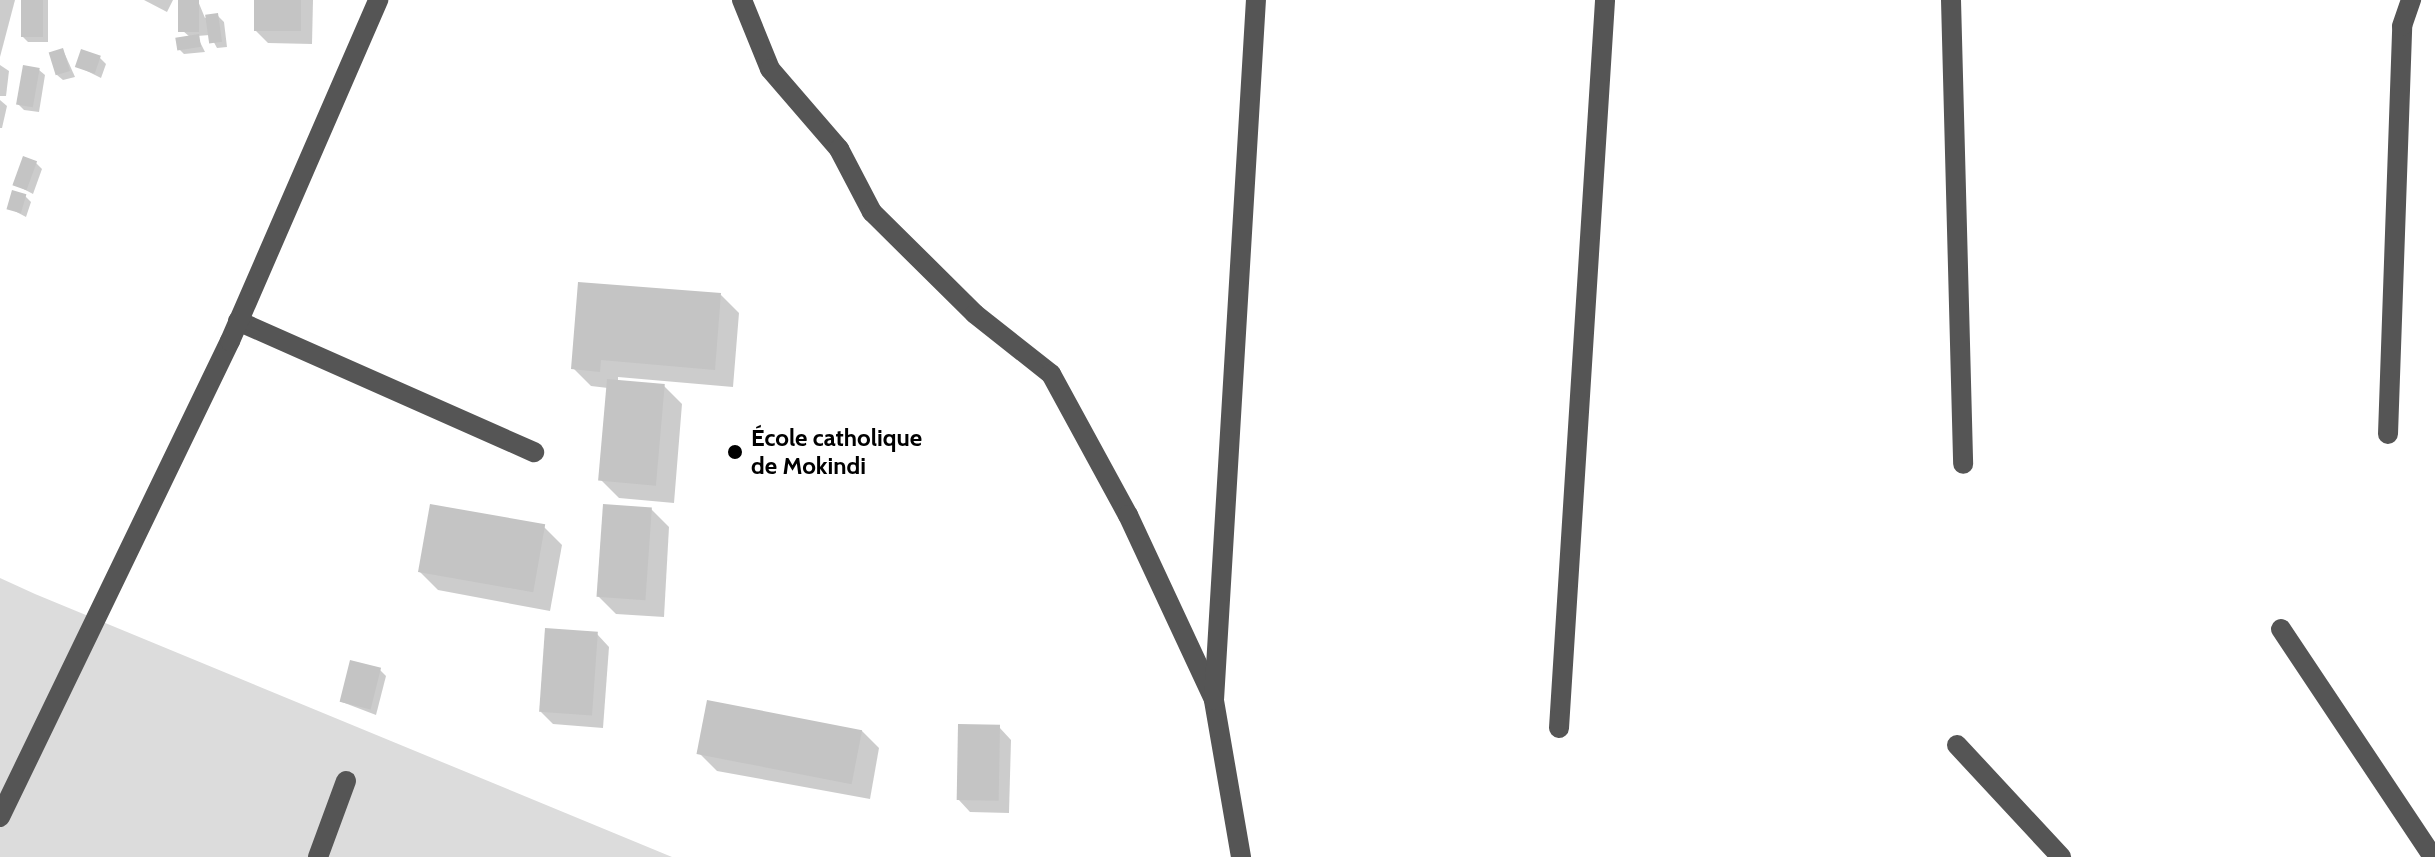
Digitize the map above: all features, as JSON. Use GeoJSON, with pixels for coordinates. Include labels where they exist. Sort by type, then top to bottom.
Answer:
{"type":"FeatureCollection","features":[{"type":"Feature","properties":{"kind":"street"},"geometry":{"type":"LineString","coordinates":[[0,817],[238,321],[378,0]]}},
{"type":"Feature","properties":{"kind":"street"},"geometry":{"type":"LineString","coordinates":[[742,0],[770,69],[839,149],[872,212],[975,314],[1051,374],[1128,515],[1214,700]]}},
{"type":"Feature","properties":{"kind":"street"},"geometry":{"type":"LineString","coordinates":[[1241,857],[1214,700],[1256,0]]}},
{"type":"Feature","properties":{"kind":"street"},"geometry":{"type":"LineString","coordinates":[[1559,728],[1605,0]]}},
{"type":"Feature","properties":{"kind":"street"},"geometry":{"type":"LineString","coordinates":[[1951,0],[1963,464]]}},
{"type":"Feature","properties":{"kind":"street"},"geometry":{"type":"LineString","coordinates":[[2388,434],[2402,26],[2411,0]]}},
{"type":"Feature","properties":{"kind":"street"},"geometry":{"type":"LineString","coordinates":[[238,321],[534,452]]}},
{"type":"Feature","properties":{"kind":"street"},"geometry":{"type":"LineString","coordinates":[[2281,629],[2433,857]]}},
{"type":"Feature","properties":{"kind":"street"},"geometry":{"type":"LineString","coordinates":[[1957,745],[2061,857]]}},
{"type":"Feature","properties":{"kind":"street"},"geometry":{"type":"LineString","coordinates":[[318,857],[346,781]]}},
{"type":"Feature","properties":{"kind":"shaded area"},"geometry":{"type":"Polygon","coordinates":[[[0,578],[35,594],[672,857],[0,857],[0,578]]]}},
{"type":"Feature","properties":{"kind":"building"},"geometry":{"type":"Polygon","coordinates":[[[21,0],[43,0],[43,37],[21,37],[21,0]]]}},
{"type":"Feature","properties":{"kind":"building"},"geometry":{"type":"Polygon","coordinates":[[[178,0],[199,0],[199,32],[178,32],[178,0]]]}},
{"type":"Feature","properties":{"kind":"building"},"geometry":{"type":"Polygon","coordinates":[[[254,0],[301,0],[301,31],[254,31],[254,0]]]}},
{"type":"Feature","properties":{"kind":"building"},"geometry":{"type":"Polygon","coordinates":[[[218,13],[222,42],[209,44],[205,15],[218,13]]]}},
{"type":"Feature","properties":{"kind":"building"},"geometry":{"type":"Polygon","coordinates":[[[199,34],[201,47],[177,51],[175,38],[199,34]]]}},
{"type":"Feature","properties":{"kind":"building"},"geometry":{"type":"Polygon","coordinates":[[[63,48],[70,71],[56,75],[49,52],[63,48]]]}},
{"type":"Feature","properties":{"kind":"building"},"geometry":{"type":"Polygon","coordinates":[[[81,49],[101,56],[95,74],[75,67],[81,49]]]}},
{"type":"Feature","properties":{"kind":"building"},"geometry":{"type":"Polygon","coordinates":[[[23,65],[40,68],[33,107],[16,104],[23,65]]]}},
{"type":"Feature","properties":{"kind":"building"},"geometry":{"type":"Polygon","coordinates":[[[23,156],[37,161],[26,190],[12,185],[23,156]]]}},
{"type":"Feature","properties":{"kind":"building"},"geometry":{"type":"Polygon","coordinates":[[[12,190],[26,194],[21,213],[6,209],[12,190]]]}},
{"type":"Feature","properties":{"kind":"building"},"geometry":{"type":"Polygon","coordinates":[[[578,282],[721,293],[715,370],[601,360],[600,372],[571,369],[578,282]]]}},
{"type":"Feature","properties":{"kind":"building"},"geometry":{"type":"Polygon","coordinates":[[[607,379],[665,384],[656,486],[598,481],[607,379]]]}},
{"type":"Feature","properties":{"kind":"building"},"geometry":{"type":"Polygon","coordinates":[[[430,504],[545,524],[533,592],[418,572],[430,504]]]}},
{"type":"Feature","properties":{"kind":"building"},"geometry":{"type":"Polygon","coordinates":[[[603,504],[652,507],[645,600],[597,597],[603,504]]]}},
{"type":"Feature","properties":{"kind":"building"},"geometry":{"type":"Polygon","coordinates":[[[545,628],[598,632],[592,715],[539,712],[545,628]]]}},
{"type":"Feature","properties":{"kind":"building"},"geometry":{"type":"Polygon","coordinates":[[[350,660],[381,668],[371,709],[340,702],[350,660]]]}},
{"type":"Feature","properties":{"kind":"building"},"geometry":{"type":"Polygon","coordinates":[[[707,700],[862,730],[852,784],[697,754],[707,700]]]}},
{"type":"Feature","properties":{"kind":"building"},"geometry":{"type":"Polygon","coordinates":[[[958,724],[1000,725],[999,801],[957,800],[958,724]]]}},
{"type":"Feature","properties":{"kind":"place","name":"École catholique de Mokindi"},"geometry":{"type":"Point","coordinates":[735,452]}}]}
